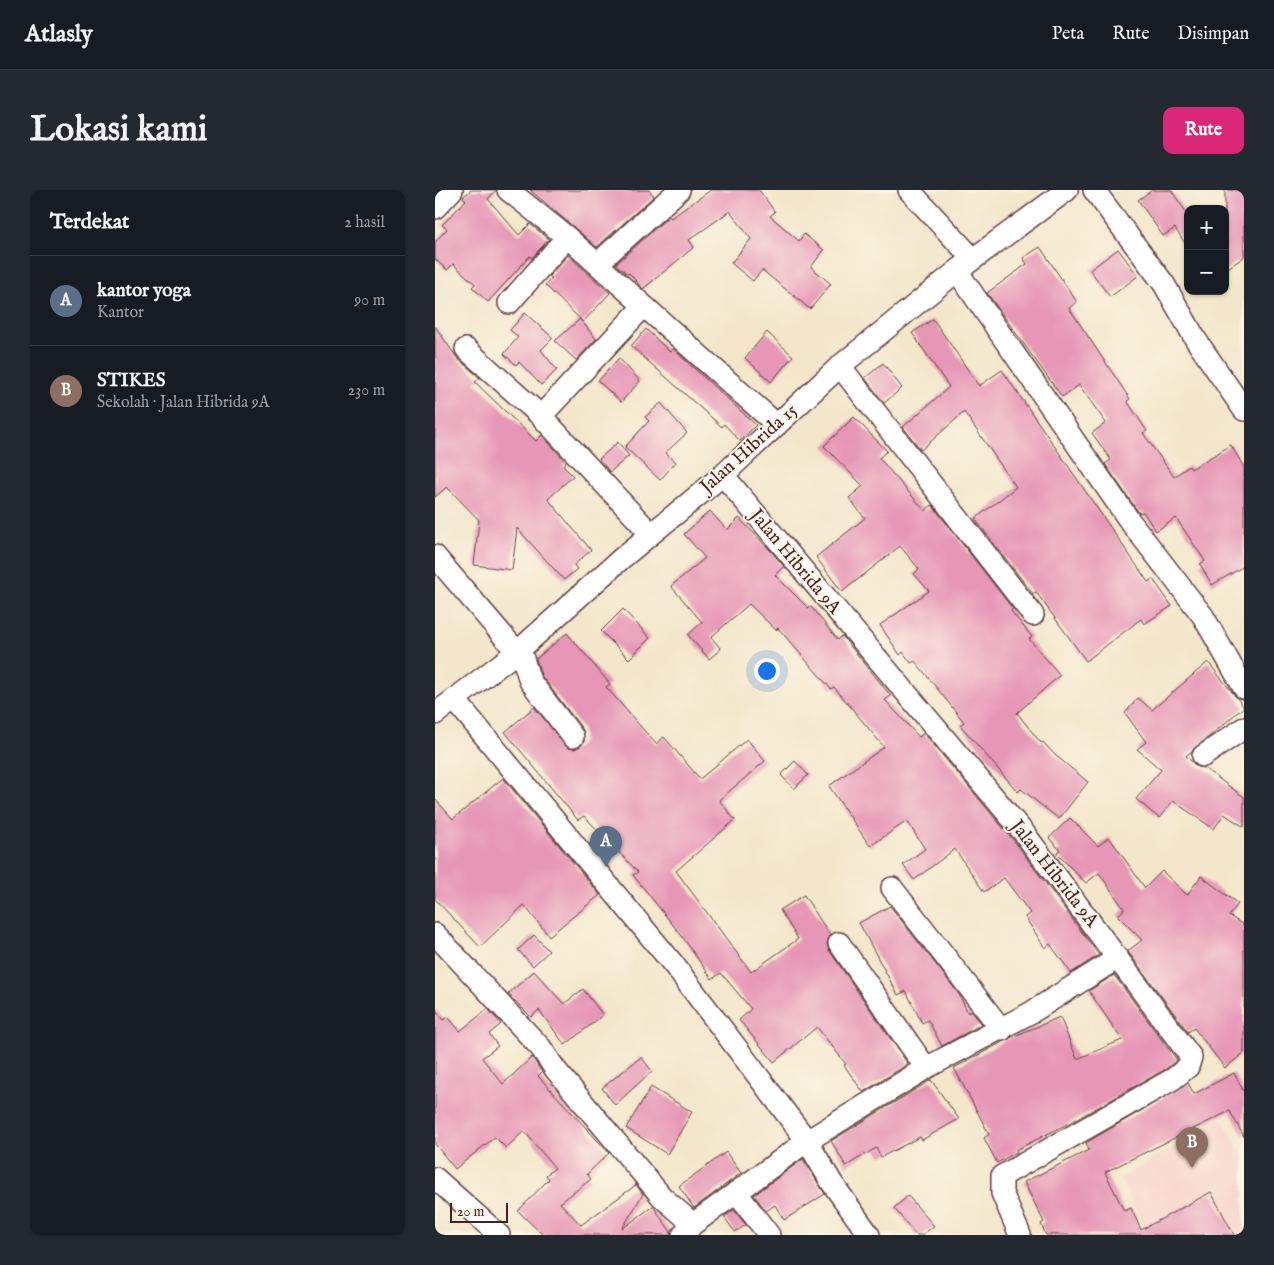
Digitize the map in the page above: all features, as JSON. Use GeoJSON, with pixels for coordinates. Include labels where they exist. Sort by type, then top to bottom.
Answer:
{"type":"FeatureCollection","features":[{"type":"Feature","properties":{"kind":"street"},"geometry":{"type":"LineString","coordinates":[[435,208],[453,190]]}},
{"type":"Feature","properties":{"kind":"street"},"geometry":{"type":"LineString","coordinates":[[508,190],[567,237],[777,425]]}},
{"type":"Feature","properties":{"kind":"street"},"geometry":{"type":"LineString","coordinates":[[909,190],[965,265],[1129,520],[1203,616],[1244,688]]}},
{"type":"Feature","properties":{"kind":"street","name":"Jalan Hibrida 15"},"geometry":{"type":"LineString","coordinates":[[435,714],[519,650],[651,534],[723,475],[840,366],[965,265],[1067,190]]}},
{"type":"Feature","properties":{"kind":"street"},"geometry":{"type":"LineString","coordinates":[[1094,190],[1164,284],[1195,340],[1242,401]]}},
{"type":"Feature","properties":{"kind":"street"},"geometry":{"type":"LineString","coordinates":[[597,264],[672,192]]}},
{"type":"Feature","properties":{"kind":"street"},"geometry":{"type":"LineString","coordinates":[[509,304],[567,237]]}},
{"type":"Feature","properties":{"kind":"street"},"geometry":{"type":"LineString","coordinates":[[541,416],[643,307]]}},
{"type":"Feature","properties":{"kind":"street"},"geometry":{"type":"LineString","coordinates":[[466,349],[541,416],[651,534]]}},
{"type":"Feature","properties":{"kind":"street"},"geometry":{"type":"LineString","coordinates":[[840,366],[1033,615]]}},
{"type":"Feature","properties":{"kind":"street","name":"Jalan Hibrida 9A"},"geometry":{"type":"LineString","coordinates":[[723,475],[1024,832],[1191,1057],[1188,1067],[1173,1079],[1002,1176],[1002,1193],[1017,1234]]}},
{"type":"Feature","properties":{"kind":"street"},"geometry":{"type":"LineString","coordinates":[[435,556],[519,650],[530,681],[573,737]]}},
{"type":"Feature","properties":{"kind":"street"},"geometry":{"type":"LineString","coordinates":[[455,700],[674,965],[807,1141],[831,1183],[869,1235]]}},
{"type":"Feature","properties":{"kind":"street"},"geometry":{"type":"LineString","coordinates":[[1203,756],[1244,728]]}},
{"type":"Feature","properties":{"kind":"street"},"geometry":{"type":"LineString","coordinates":[[892,888],[1002,1030]]}},
{"type":"Feature","properties":{"kind":"street"},"geometry":{"type":"LineString","coordinates":[[435,934],[541,1048],[555,1068],[688,1229],[807,1141],[926,1068],[1002,1030],[1118,958]]}},
{"type":"Feature","properties":{"kind":"street"},"geometry":{"type":"LineString","coordinates":[[839,943],[926,1068]]}},
{"type":"Feature","properties":{"kind":"street"},"geometry":{"type":"LineString","coordinates":[[435,1178],[499,1235]]}},
{"type":"Feature","properties":{"kind":"street"},"geometry":{"type":"LineString","coordinates":[[736,1192],[769,1235]]}},
{"type":"Feature","properties":{"kind":"shaded area"},"geometry":{"type":"Polygon","coordinates":[[[1222,1118],[1244,1157],[1244,1235],[1148,1235],[1120,1179],[1222,1118]]]}},
{"type":"Feature","properties":{"kind":"building"},"geometry":{"type":"Polygon","coordinates":[[[471,190],[496,190],[488,199],[519,235],[530,224],[549,239],[532,258],[530,256],[488,302],[472,287],[475,284],[453,264],[447,270],[435,259],[435,242],[447,229],[442,225],[466,200],[463,197],[471,190]]]}},
{"type":"Feature","properties":{"kind":"building"},"geometry":{"type":"Polygon","coordinates":[[[530,190],[649,190],[654,196],[597,247],[530,190]]]}},
{"type":"Feature","properties":{"kind":"building"},"geometry":{"type":"Polygon","coordinates":[[[711,190],[759,190],[775,212],[770,216],[799,241],[804,234],[824,250],[811,267],[831,284],[810,309],[762,270],[753,281],[731,263],[751,239],[730,211],[689,240],[694,247],[643,289],[629,273],[616,264],[669,216],[671,218],[711,190]]]}},
{"type":"Feature","properties":{"kind":"building"},"geometry":{"type":"Polygon","coordinates":[[[1152,190],[1171,190],[1184,209],[1184,242],[1175,228],[1163,236],[1138,200],[1152,190]]]}},
{"type":"Feature","properties":{"kind":"building"},"geometry":{"type":"Polygon","coordinates":[[[1225,190],[1244,190],[1244,257],[1229,267],[1229,205],[1225,205],[1225,190]]]}},
{"type":"Feature","properties":{"kind":"building"},"geometry":{"type":"Polygon","coordinates":[[[1040,247],[1077,302],[1069,308],[1130,399],[1127,401],[1147,431],[1143,433],[1174,477],[1189,466],[1191,469],[1231,445],[1244,467],[1244,566],[1212,585],[1200,564],[1205,561],[1176,518],[1156,531],[1143,512],[1139,513],[1105,464],[1111,460],[1092,433],[1106,423],[1079,385],[1062,397],[987,293],[1027,264],[1023,258],[1040,247]]]}},
{"type":"Feature","properties":{"kind":"building"},"geometry":{"type":"Polygon","coordinates":[[[1118,249],[1138,276],[1110,297],[1090,270],[1118,249]]]}},
{"type":"Feature","properties":{"kind":"building"},"geometry":{"type":"Polygon","coordinates":[[[568,255],[610,293],[583,322],[545,285],[552,278],[549,276],[568,255]]]}},
{"type":"Feature","properties":{"kind":"building"},"geometry":{"type":"Polygon","coordinates":[[[525,313],[553,338],[541,350],[557,370],[541,385],[519,362],[516,365],[504,354],[518,337],[510,330],[525,313]]]}},
{"type":"Feature","properties":{"kind":"building"},"geometry":{"type":"Polygon","coordinates":[[[580,319],[596,339],[576,360],[555,341],[580,319]]]}},
{"type":"Feature","properties":{"kind":"building"},"geometry":{"type":"Polygon","coordinates":[[[933,319],[979,386],[1002,370],[1148,582],[1153,579],[1172,606],[1144,624],[1141,619],[1086,661],[1036,592],[1033,594],[975,519],[1016,487],[964,412],[921,450],[903,427],[949,387],[912,333],[933,319]]]}},
{"type":"Feature","properties":{"kind":"building"},"geometry":{"type":"Polygon","coordinates":[[[435,326],[457,358],[480,378],[475,382],[536,441],[542,435],[566,462],[563,466],[573,476],[548,499],[591,550],[574,565],[577,569],[564,580],[517,528],[512,570],[474,565],[479,520],[447,487],[435,497],[435,326]]]}},
{"type":"Feature","properties":{"kind":"building"},"geometry":{"type":"Polygon","coordinates":[[[646,329],[670,352],[673,349],[756,425],[740,441],[724,424],[722,427],[631,346],[646,329]]]}},
{"type":"Feature","properties":{"kind":"building"},"geometry":{"type":"Polygon","coordinates":[[[767,332],[793,356],[771,382],[745,358],[767,332]]]}},
{"type":"Feature","properties":{"kind":"building"},"geometry":{"type":"Polygon","coordinates":[[[619,358],[640,381],[621,402],[598,381],[619,358]]]}},
{"type":"Feature","properties":{"kind":"building"},"geometry":{"type":"Polygon","coordinates":[[[883,363],[902,388],[884,403],[865,378],[883,363]]]}},
{"type":"Feature","properties":{"kind":"building"},"geometry":{"type":"Polygon","coordinates":[[[661,403],[687,433],[665,453],[676,462],[660,480],[625,447],[649,421],[645,417],[661,403]]]}},
{"type":"Feature","properties":{"kind":"building"},"geometry":{"type":"Polygon","coordinates":[[[854,417],[887,451],[879,458],[925,511],[932,505],[1013,609],[1011,611],[1032,637],[1029,639],[1060,675],[1017,713],[1041,743],[1043,742],[1055,755],[1088,782],[1059,819],[1021,789],[1018,792],[960,725],[964,722],[915,661],[911,663],[903,652],[900,655],[880,625],[929,591],[914,574],[919,569],[900,546],[842,592],[816,557],[865,518],[849,498],[863,486],[824,446],[854,417]]]}},
{"type":"Feature","properties":{"kind":"building"},"geometry":{"type":"Polygon","coordinates":[[[618,442],[629,456],[610,472],[599,459],[618,442]]]}},
{"type":"Feature","properties":{"kind":"building"},"geometry":{"type":"Polygon","coordinates":[[[710,511],[727,530],[739,518],[770,550],[784,566],[775,575],[808,608],[811,607],[838,640],[842,636],[891,696],[885,700],[919,737],[924,733],[1014,841],[1099,955],[1071,973],[1050,944],[1045,948],[1025,917],[1030,913],[1004,878],[984,892],[955,849],[914,880],[903,865],[925,849],[907,821],[870,846],[829,786],[884,747],[834,687],[831,689],[778,628],[776,630],[749,604],[711,637],[721,649],[709,659],[688,635],[702,622],[671,586],[705,558],[684,534],[710,511]]]}},
{"type":"Feature","properties":{"kind":"building"},"geometry":{"type":"Polygon","coordinates":[[[623,609],[650,638],[629,659],[601,631],[623,609]]]}},
{"type":"Feature","properties":{"kind":"building"},"geometry":{"type":"Polygon","coordinates":[[[567,633],[610,684],[606,687],[656,744],[664,737],[700,779],[747,739],[765,761],[719,800],[735,820],[676,871],[751,972],[798,939],[780,910],[804,895],[830,935],[827,944],[829,950],[908,1064],[863,1092],[844,1065],[846,1064],[817,1027],[774,1062],[739,1020],[751,1009],[721,973],[712,979],[681,935],[633,875],[638,872],[584,816],[578,820],[505,732],[534,707],[568,748],[575,749],[584,742],[583,730],[541,675],[536,659],[567,633]]]}},
{"type":"Feature","properties":{"kind":"building"},"geometry":{"type":"Polygon","coordinates":[[[1208,662],[1244,707],[1186,756],[1197,767],[1204,768],[1244,797],[1244,827],[1224,814],[1214,829],[1173,801],[1159,818],[1136,799],[1161,770],[1137,749],[1146,742],[1125,713],[1138,698],[1152,710],[1208,662]]]}},
{"type":"Feature","properties":{"kind":"building"},"geometry":{"type":"Polygon","coordinates":[[[795,761],[808,775],[794,789],[781,775],[795,761]]]}},
{"type":"Feature","properties":{"kind":"building"},"geometry":{"type":"Polygon","coordinates":[[[503,778],[600,895],[549,936],[524,905],[480,947],[435,899],[435,799],[453,819],[503,778]]]}},
{"type":"Feature","properties":{"kind":"building"},"geometry":{"type":"Polygon","coordinates":[[[1070,818],[1098,846],[1109,837],[1145,888],[1162,871],[1187,895],[1201,876],[1238,904],[1229,916],[1244,925],[1244,1053],[1225,1068],[1194,1028],[1188,1032],[1129,953],[1128,951],[1142,940],[1118,916],[1124,909],[1099,873],[1086,883],[1056,853],[1060,850],[1049,838],[1070,818]]]}},
{"type":"Feature","properties":{"kind":"building"},"geometry":{"type":"Polygon","coordinates":[[[890,906],[959,994],[968,1013],[971,1011],[982,1024],[942,1046],[928,1020],[922,1023],[906,991],[898,995],[859,923],[890,906]]]}},
{"type":"Feature","properties":{"kind":"building"},"geometry":{"type":"Polygon","coordinates":[[[534,935],[549,951],[533,966],[518,950],[534,935]]]}},
{"type":"Feature","properties":{"kind":"building"},"geometry":{"type":"Polygon","coordinates":[[[534,971],[564,1004],[583,989],[603,1015],[565,1045],[539,1010],[531,1017],[508,994],[534,971]]]}},
{"type":"Feature","properties":{"kind":"building"},"geometry":{"type":"Polygon","coordinates":[[[1114,975],[1177,1060],[1166,1069],[1075,1120],[1016,1150],[1017,1152],[997,1163],[984,1138],[989,1134],[954,1068],[1012,1037],[1060,1017],[1077,1059],[1122,1040],[1089,991],[1114,975]]]}},
{"type":"Feature","properties":{"kind":"building"},"geometry":{"type":"Polygon","coordinates":[[[435,1009],[444,1020],[448,1017],[460,1031],[488,1009],[501,1024],[489,1034],[498,1046],[482,1058],[503,1084],[532,1057],[542,1072],[538,1076],[609,1153],[587,1174],[591,1179],[560,1203],[581,1225],[636,1185],[643,1194],[622,1229],[653,1206],[671,1232],[671,1235],[543,1235],[518,1211],[549,1179],[546,1175],[555,1168],[524,1131],[506,1148],[495,1137],[455,1169],[435,1144],[435,1009]]]}},
{"type":"Feature","properties":{"kind":"building"},"geometry":{"type":"Polygon","coordinates":[[[641,1057],[652,1071],[615,1105],[602,1088],[641,1057]]]}},
{"type":"Feature","properties":{"kind":"building"},"geometry":{"type":"Polygon","coordinates":[[[1234,1073],[1244,1092],[1244,1137],[1230,1111],[1105,1172],[1124,1211],[1131,1208],[1141,1230],[1211,1192],[1234,1235],[1046,1235],[1041,1224],[1044,1222],[1024,1182],[1089,1150],[1086,1143],[1188,1083],[1194,1094],[1234,1073]]]}},
{"type":"Feature","properties":{"kind":"building"},"geometry":{"type":"Polygon","coordinates":[[[931,1080],[959,1119],[922,1140],[920,1137],[881,1157],[876,1148],[846,1166],[831,1141],[931,1080]]]}},
{"type":"Feature","properties":{"kind":"building"},"geometry":{"type":"Polygon","coordinates":[[[651,1087],[692,1112],[667,1154],[626,1128],[651,1087]]]}},
{"type":"Feature","properties":{"kind":"building"},"geometry":{"type":"Polygon","coordinates":[[[726,1152],[741,1173],[694,1208],[679,1186],[726,1152]]]}},
{"type":"Feature","properties":{"kind":"building"},"geometry":{"type":"Polygon","coordinates":[[[803,1159],[825,1194],[784,1220],[775,1205],[766,1211],[754,1195],[803,1159]]]}},
{"type":"Feature","properties":{"kind":"building"},"geometry":{"type":"Polygon","coordinates":[[[908,1196],[934,1226],[922,1235],[916,1235],[894,1208],[908,1196]]]}},
{"type":"Feature","properties":{"kind":"building"},"geometry":{"type":"Polygon","coordinates":[[[734,1210],[746,1225],[735,1232],[724,1217],[734,1210]]]}},
{"type":"Feature","properties":{"kind":"place","name":"kantor yoga"},"geometry":{"type":"Point","coordinates":[606,867]}},
{"type":"Feature","properties":{"kind":"place","name":"STIKES"},"geometry":{"type":"Point","coordinates":[1192,1168]}}]}
